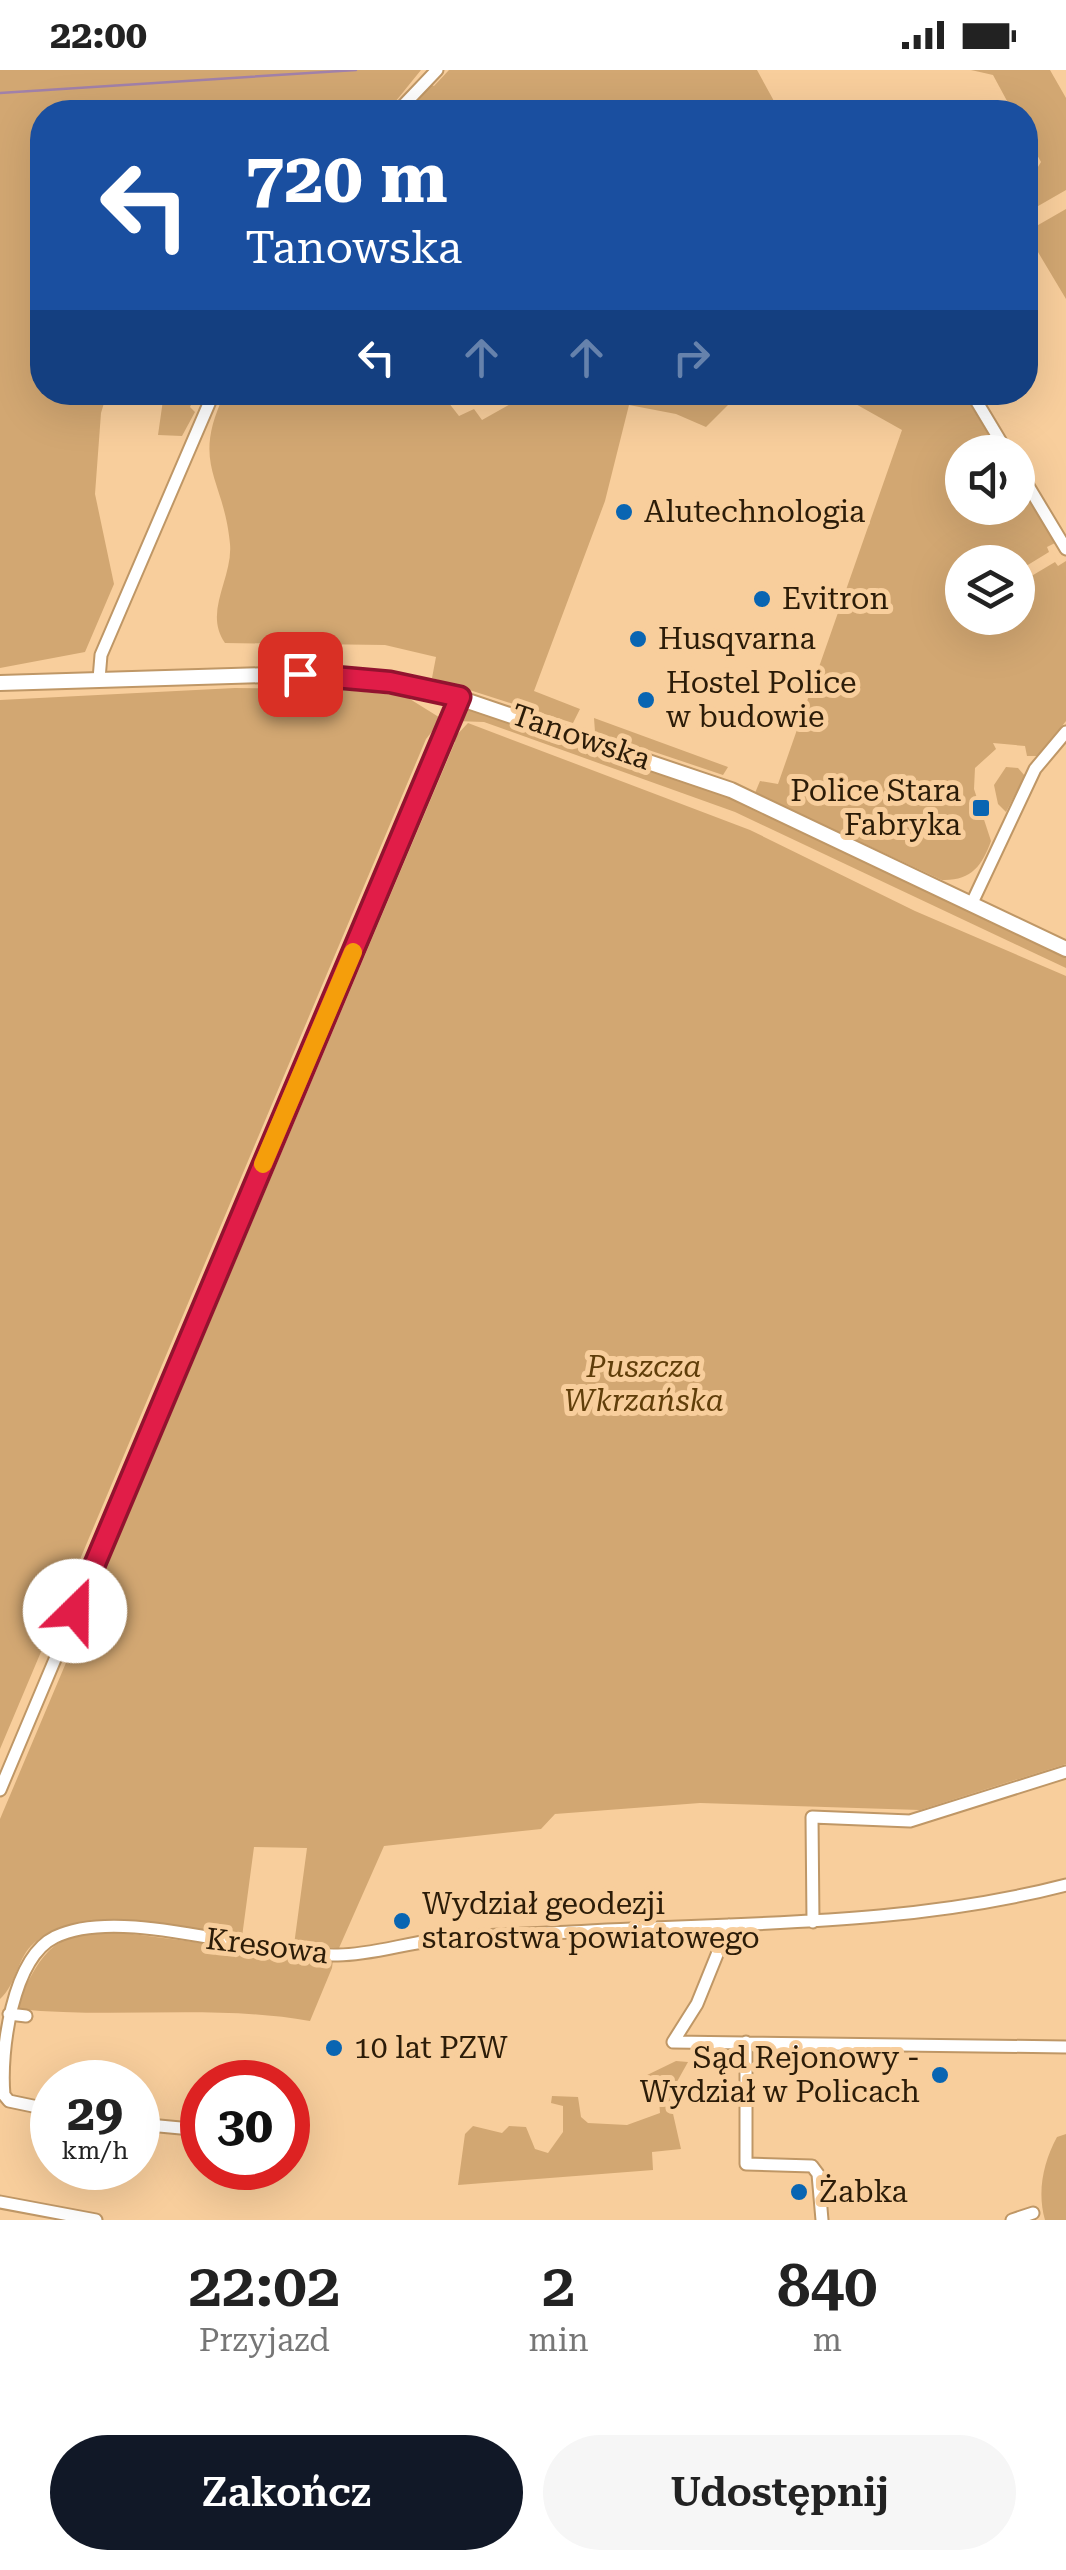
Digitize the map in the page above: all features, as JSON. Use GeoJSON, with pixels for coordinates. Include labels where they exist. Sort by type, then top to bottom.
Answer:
{"type":"FeatureCollection","features":[{"type":"Feature","properties":{"kind":"main road","name":"Tanowska"},"geometry":{"type":"LineString","coordinates":[[0,682],[300,674],[390,682],[460,697],[731,790],[1066,949]]}},
{"type":"Feature","properties":{"kind":"street"},"geometry":{"type":"LineString","coordinates":[[408,100],[436,70]]}},
{"type":"Feature","properties":{"kind":"street"},"geometry":{"type":"LineString","coordinates":[[98,679],[101,656],[208,405]]}},
{"type":"Feature","properties":{"kind":"street"},"geometry":{"type":"LineString","coordinates":[[979,405],[998,435]]}},
{"type":"Feature","properties":{"kind":"street"},"geometry":{"type":"LineString","coordinates":[[1035,497],[1066,549]]}},
{"type":"Feature","properties":{"kind":"street"},"geometry":{"type":"LineString","coordinates":[[0,1790],[460,697]]}},
{"type":"Feature","properties":{"kind":"street"},"geometry":{"type":"LineString","coordinates":[[971,905],[1036,769],[1066,732]]}},
{"type":"Feature","properties":{"kind":"street"},"geometry":{"type":"LineString","coordinates":[[813,1922],[812,1817],[910,1821],[1066,1772]]}},
{"type":"Feature","properties":{"kind":"street","name":"Kresowa"},"geometry":{"type":"LineString","coordinates":[[30,2105],[9,2101],[4,2095],[9,2014],[35,1953],[50,1939],[77,1929],[116,1927],[340,1955],[438,1940],[813,1922],[965,1906],[1066,1885]]}},
{"type":"Feature","properties":{"kind":"street"},"geometry":{"type":"LineString","coordinates":[[730,1925],[698,2004],[674,2042],[1066,2047]]}},
{"type":"Feature","properties":{"kind":"street"},"geometry":{"type":"LineString","coordinates":[[9,2014],[26,2016]]}},
{"type":"Feature","properties":{"kind":"street"},"geometry":{"type":"LineString","coordinates":[[746,2042],[746,2164],[812,2166],[818,2174],[822,2220]]}},
{"type":"Feature","properties":{"kind":"street"},"geometry":{"type":"LineString","coordinates":[[0,2202],[96,2220]]}},
{"type":"Feature","properties":{"kind":"street"},"geometry":{"type":"LineString","coordinates":[[1012,2220],[1033,2212]]}},
{"type":"Feature","properties":{"kind":"green space"},"geometry":{"type":"Polygon","coordinates":[[[0,70],[421,70],[397,100],[30,100],[30,405],[103,405],[95,494],[114,584],[85,652],[0,668],[0,70]]]}},
{"type":"Feature","properties":{"kind":"green space"},"geometry":{"type":"Polygon","coordinates":[[[449,70],[757,70],[773,100],[415,100],[429,84],[434,86],[449,70]]]}},
{"type":"Feature","properties":{"kind":"green space"},"geometry":{"type":"Polygon","coordinates":[[[971,70],[1050,70],[1066,98],[1066,190],[1038,206],[1038,100],[1007,100],[993,75],[971,70]]]}},
{"type":"Feature","properties":{"kind":"green space"},"geometry":{"type":"Polygon","coordinates":[[[1066,209],[1066,299],[1038,252],[1038,225],[1066,209]]]}},
{"type":"Feature","properties":{"kind":"green space"},"geometry":{"type":"Polygon","coordinates":[[[162,405],[191,405],[195,412],[182,436],[158,435],[162,405]]]}},
{"type":"Feature","properties":{"kind":"green space"},"geometry":{"type":"Polygon","coordinates":[[[220,405],[450,405],[459,416],[474,409],[482,420],[509,405],[629,405],[605,501],[534,691],[580,709],[573,723],[432,678],[436,657],[385,645],[225,643],[217,619],[230,544],[210,455],[220,405]]]}},
{"type":"Feature","properties":{"kind":"green space"},"geometry":{"type":"Polygon","coordinates":[[[629,405],[728,405],[706,427],[676,414],[629,405]]]}},
{"type":"Feature","properties":{"kind":"green space"},"geometry":{"type":"Polygon","coordinates":[[[857,405],[974,405],[992,435],[945,435],[945,525],[1035,525],[1035,508],[1055,543],[1035,561],[1035,545],[945,545],[945,635],[1035,635],[1035,574],[1055,562],[1058,566],[1066,561],[1066,721],[1038,756],[1027,756],[1025,746],[993,743],[996,749],[975,768],[974,789],[991,841],[974,870],[952,880],[942,880],[755,793],[760,781],[778,784],[902,430],[857,405]]]}},
{"type":"Feature","properties":{"kind":"green space"},"geometry":{"type":"Polygon","coordinates":[[[235,688],[334,689],[405,696],[442,719],[426,739],[0,1749],[0,700],[235,688]]]}},
{"type":"Feature","properties":{"kind":"green space"},"geometry":{"type":"Polygon","coordinates":[[[469,709],[742,798],[1066,954],[1066,968],[735,812],[484,722],[455,721],[469,709]]]}},
{"type":"Feature","properties":{"kind":"green space"},"geometry":{"type":"Polygon","coordinates":[[[594,718],[728,767],[723,775],[595,732],[594,718]]]}},
{"type":"Feature","properties":{"kind":"green space","name":"Puszcza Wkrzańska"},"geometry":{"type":"Polygon","coordinates":[[[468,723],[750,830],[915,911],[1066,976],[1066,1764],[920,1810],[700,1803],[555,1814],[541,1829],[384,1846],[339,1948],[294,1945],[307,1848],[254,1847],[242,1937],[132,1921],[75,1924],[51,1932],[31,1946],[0,1999],[0,1819],[455,742],[452,740],[468,723]]]}},
{"type":"Feature","properties":{"kind":"green space"},"geometry":{"type":"Polygon","coordinates":[[[1006,767],[1018,768],[1025,776],[1006,812],[998,804],[994,785],[1006,767]]]}},
{"type":"Feature","properties":{"kind":"green space"},"geometry":{"type":"Polygon","coordinates":[[[117,1932],[333,1960],[332,1968],[310,2021],[237,2013],[18,2009],[17,2003],[36,1969],[53,1947],[78,1936],[117,1932]]]}},
{"type":"Feature","properties":{"kind":"green space"},"geometry":{"type":"Polygon","coordinates":[[[676,2061],[688,2062],[669,2096],[681,2149],[652,2152],[653,2170],[458,2185],[465,2134],[473,2126],[502,2133],[509,2126],[526,2127],[535,2149],[548,2153],[563,2132],[563,2106],[551,2103],[552,2096],[578,2097],[581,2117],[588,2123],[627,2125],[660,2113],[659,2100],[645,2094],[643,2077],[676,2061]]]}},
{"type":"Feature","properties":{"kind":"green space"},"geometry":{"type":"Polygon","coordinates":[[[1066,2134],[1066,2220],[1045,2220],[1045,2167],[1057,2137],[1066,2134]]]}},
{"type":"Feature","properties":{"kind":"waterway"},"geometry":{"type":"LineString","coordinates":[[0,93],[356,70]]}},
{"type":"Feature","properties":{"kind":"slow traffic"},"geometry":{"type":"LineString","coordinates":[[263,1164],[353,952]]}},
{"type":"Feature","properties":{"kind":"place","name":"Alutechnologia"},"geometry":{"type":"Point","coordinates":[624,512]}},
{"type":"Feature","properties":{"kind":"place","name":"Evitron"},"geometry":{"type":"Point","coordinates":[762,599]}},
{"type":"Feature","properties":{"kind":"place","name":"Husqvarna"},"geometry":{"type":"Point","coordinates":[638,639]}},
{"type":"Feature","properties":{"kind":"place","name":"Hostel Police w budowie"},"geometry":{"type":"Point","coordinates":[646,700]}},
{"type":"Feature","properties":{"kind":"place","name":"Police Stara Fabryka"},"geometry":{"type":"Point","coordinates":[981,808]}},
{"type":"Feature","properties":{"kind":"place","name":"Wydział geodezji starostwa powiatowego"},"geometry":{"type":"Point","coordinates":[402,1921]}},
{"type":"Feature","properties":{"kind":"place","name":"10 lat PZW"},"geometry":{"type":"Point","coordinates":[334,2048]}},
{"type":"Feature","properties":{"kind":"place","name":"Sąd Rejonowy - Wydział w Policach"},"geometry":{"type":"Point","coordinates":[940,2075]}},
{"type":"Feature","properties":{"kind":"place","name":"Żabka"},"geometry":{"type":"Point","coordinates":[799,2192]}},
{"type":"Feature","properties":{"kind":"route"},"geometry":{"type":"LineString","coordinates":[[75,1611],[460,697],[390,682],[300,674]]}}]}
